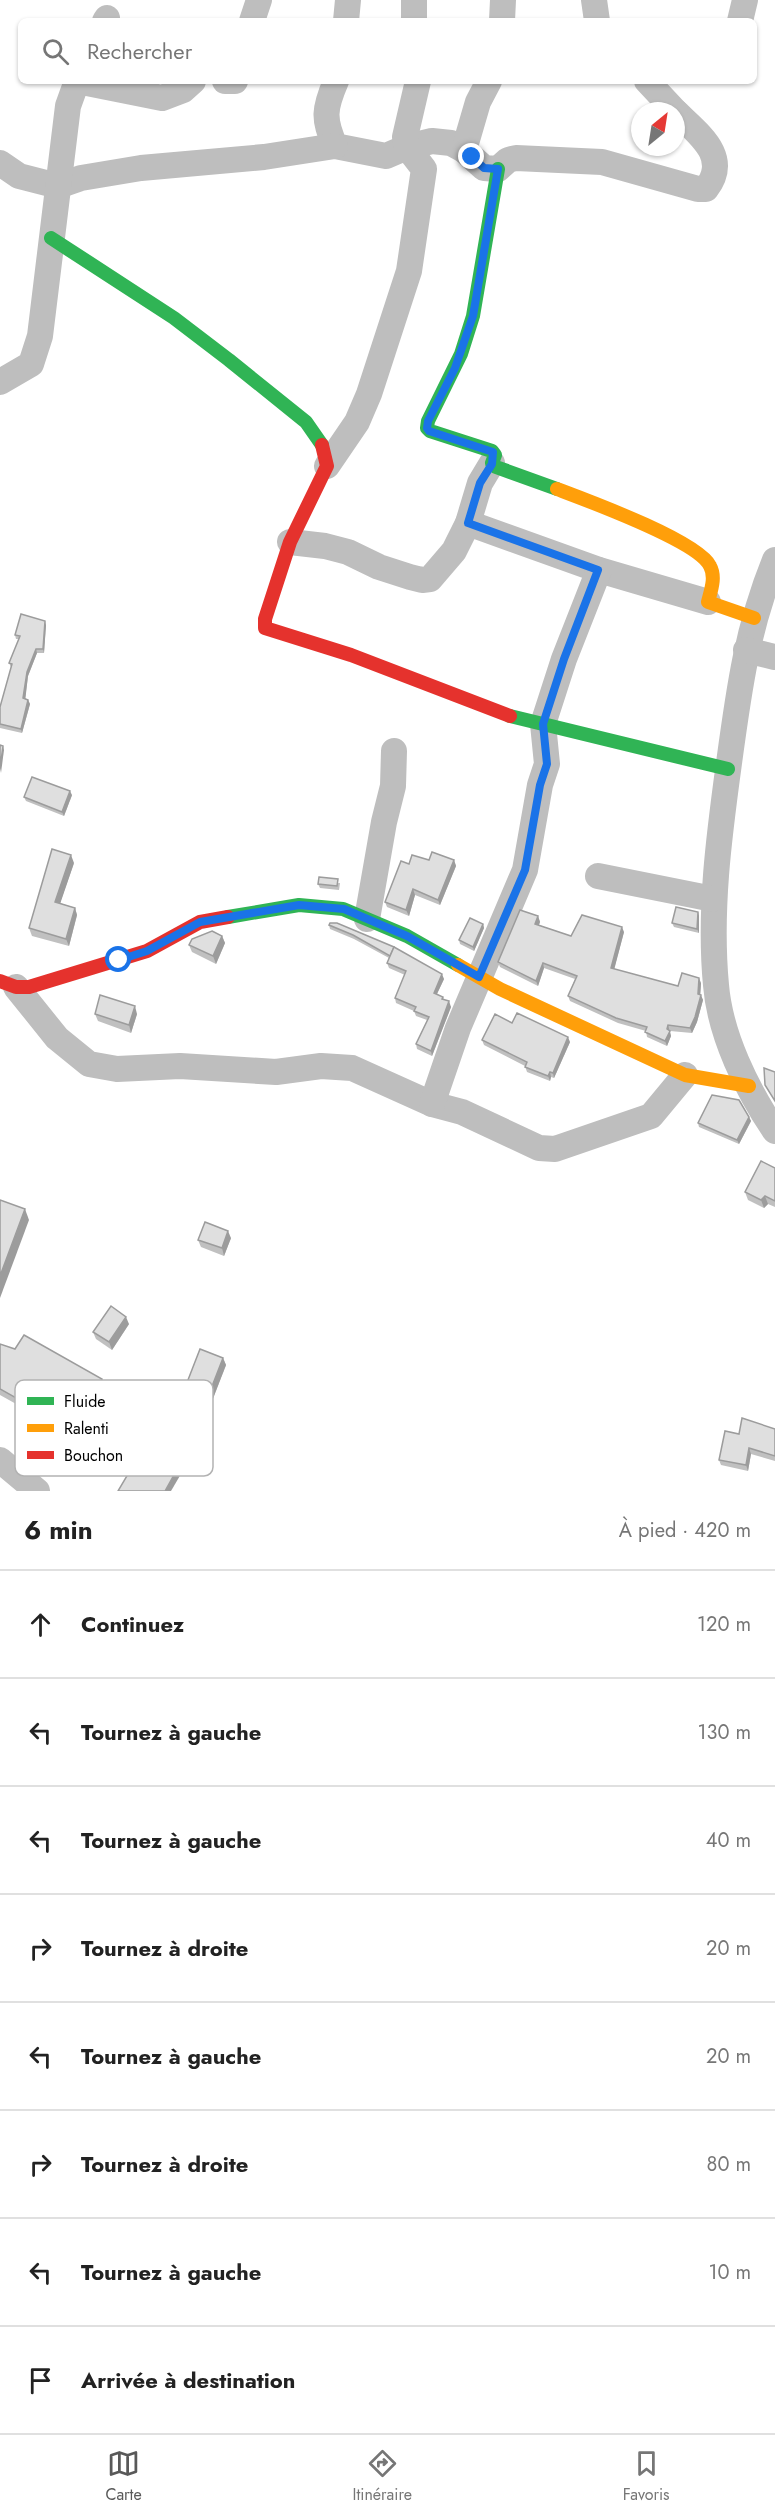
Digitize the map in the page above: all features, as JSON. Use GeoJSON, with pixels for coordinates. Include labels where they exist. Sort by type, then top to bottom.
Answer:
{"type":"FeatureCollection","features":[{"type":"Feature","properties":{"kind":"street"},"geometry":{"type":"LineString","coordinates":[[253,18],[259,0]]}},
{"type":"Feature","properties":{"kind":"street"},"geometry":{"type":"LineString","coordinates":[[346,18],[348,0]]}},
{"type":"Feature","properties":{"kind":"street"},"geometry":{"type":"LineString","coordinates":[[414,0],[414,18]]}},
{"type":"Feature","properties":{"kind":"street"},"geometry":{"type":"LineString","coordinates":[[502,18],[503,0]]}},
{"type":"Feature","properties":{"kind":"street"},"geometry":{"type":"LineString","coordinates":[[741,18],[745,0]]}},
{"type":"Feature","properties":{"kind":"street"},"geometry":{"type":"LineString","coordinates":[[0,382],[31,364],[40,336],[68,106],[76,84]]}},
{"type":"Feature","properties":{"kind":"street"},"geometry":{"type":"LineString","coordinates":[[92,84],[162,98],[183,90],[190,84]]}},
{"type":"Feature","properties":{"kind":"street"},"geometry":{"type":"LineString","coordinates":[[335,84],[326,107],[325,120],[336,146]]}},
{"type":"Feature","properties":{"kind":"street"},"geometry":{"type":"LineString","coordinates":[[417,84],[405,136],[407,147],[424,169],[423,192],[409,271],[369,394],[357,422],[327,466],[290,542],[265,619],[265,628],[351,655],[514,717],[728,769]]}},
{"type":"Feature","properties":{"kind":"street"},"geometry":{"type":"LineString","coordinates":[[464,150],[478,102],[487,84]]}},
{"type":"Feature","properties":{"kind":"street"},"geometry":{"type":"LineString","coordinates":[[650,84],[667,102]]}},
{"type":"Feature","properties":{"kind":"street"},"geometry":{"type":"LineString","coordinates":[[290,542],[325,546],[348,552],[378,567],[422,580],[430,579],[454,551],[468,523],[480,483],[495,455],[492,451],[429,431],[427,428],[428,421],[461,354],[473,316],[498,169],[508,160],[516,158],[602,162],[698,189],[706,189],[716,170],[715,156],[685,120]]}},
{"type":"Feature","properties":{"kind":"street"},"geometry":{"type":"LineString","coordinates":[[0,163],[19,176],[58,186],[81,178],[141,168],[264,157],[336,146],[386,156],[407,147],[432,141],[451,143],[464,150],[484,168],[498,169]]}},
{"type":"Feature","properties":{"kind":"street"},"geometry":{"type":"LineString","coordinates":[[51,238],[174,318],[306,422],[323,447],[327,466]]}},
{"type":"Feature","properties":{"kind":"street"},"geometry":{"type":"LineString","coordinates":[[492,464],[600,505],[689,548],[708,561],[711,568],[713,579],[708,602]]}},
{"type":"Feature","properties":{"kind":"street"},"geometry":{"type":"LineString","coordinates":[[468,523],[598,570],[754,618]]}},
{"type":"Feature","properties":{"kind":"street"},"geometry":{"type":"LineString","coordinates":[[775,560],[754,618],[746,650],[728,769],[713,899],[716,986],[730,1049],[775,1131]]}},
{"type":"Feature","properties":{"kind":"street"},"geometry":{"type":"LineString","coordinates":[[432,1104],[458,1028],[525,870],[540,785],[547,764],[543,724],[564,659],[598,570]]}},
{"type":"Feature","properties":{"kind":"street"},"geometry":{"type":"LineString","coordinates":[[746,650],[775,657]]}},
{"type":"Feature","properties":{"kind":"street"},"geometry":{"type":"LineString","coordinates":[[367,919],[384,822],[393,786],[394,751]]}},
{"type":"Feature","properties":{"kind":"street"},"geometry":{"type":"LineString","coordinates":[[598,876],[713,899]]}},
{"type":"Feature","properties":{"kind":"street"},"geometry":{"type":"LineString","coordinates":[[8,984],[29,987],[147,951],[200,922],[299,905],[344,909],[407,936],[479,977],[576,1026],[685,1075],[749,1086]]}},
{"type":"Feature","properties":{"kind":"street"},"geometry":{"type":"LineString","coordinates":[[8,984],[57,1038],[89,1064],[117,1069],[180,1066],[276,1072],[321,1066],[352,1068],[432,1104],[462,1112],[539,1148],[555,1149],[651,1116],[685,1075]]}},
{"type":"Feature","properties":{"kind":"building"},"geometry":{"type":"Polygon","coordinates":[[[21,614],[45,621],[43,649],[36,649],[27,672],[23,698],[28,700],[21,729],[0,724],[0,707],[12,664],[9,663],[20,636],[15,635],[21,614]]]}},
{"type":"Feature","properties":{"kind":"building"},"geometry":{"type":"Polygon","coordinates":[[[0,745],[3,746],[0,768],[0,745]]]}},
{"type":"Feature","properties":{"kind":"building"},"geometry":{"type":"Polygon","coordinates":[[[32,777],[70,791],[62,812],[24,797],[32,777]]]}},
{"type":"Feature","properties":{"kind":"building"},"geometry":{"type":"Polygon","coordinates":[[[52,849],[71,855],[55,902],[75,908],[66,939],[29,928],[52,849]]]}},
{"type":"Feature","properties":{"kind":"building"},"geometry":{"type":"Polygon","coordinates":[[[432,852],[454,860],[438,900],[413,889],[406,910],[385,902],[401,861],[409,864],[412,855],[429,860],[432,852]]]}},
{"type":"Feature","properties":{"kind":"building"},"geometry":{"type":"Polygon","coordinates":[[[319,877],[338,879],[337,886],[318,884],[319,877]]]}},
{"type":"Feature","properties":{"kind":"building"},"geometry":{"type":"Polygon","coordinates":[[[676,907],[698,912],[697,929],[672,923],[676,907]]]}},
{"type":"Feature","properties":{"kind":"building"},"geometry":{"type":"Polygon","coordinates":[[[520,910],[538,916],[535,924],[571,936],[582,915],[622,927],[611,968],[678,986],[682,973],[699,978],[698,994],[701,995],[690,1028],[668,1025],[667,1029],[670,1031],[665,1041],[645,1032],[647,1027],[616,1018],[568,996],[577,976],[543,963],[536,981],[498,962],[520,910]]]}},
{"type":"Feature","properties":{"kind":"building"},"geometry":{"type":"Polygon","coordinates":[[[470,918],[483,924],[473,947],[459,940],[470,918]]]}},
{"type":"Feature","properties":{"kind":"building"},"geometry":{"type":"Polygon","coordinates":[[[337,923],[394,947],[390,956],[353,935],[329,925],[337,923]]]}},
{"type":"Feature","properties":{"kind":"building"},"geometry":{"type":"Polygon","coordinates":[[[212,931],[222,936],[213,956],[189,945],[192,939],[212,931]]]}},
{"type":"Feature","properties":{"kind":"building"},"geometry":{"type":"Polygon","coordinates":[[[394,947],[442,974],[434,993],[449,1001],[431,1051],[416,1044],[429,1017],[414,1011],[416,1007],[395,998],[406,971],[387,963],[394,947]]]}},
{"type":"Feature","properties":{"kind":"building"},"geometry":{"type":"Polygon","coordinates":[[[100,995],[135,1006],[129,1025],[95,1014],[100,995]]]}},
{"type":"Feature","properties":{"kind":"building"},"geometry":{"type":"Polygon","coordinates":[[[517,1013],[568,1037],[553,1073],[550,1072],[548,1076],[525,1067],[527,1062],[482,1040],[495,1014],[512,1023],[517,1013]]]}},
{"type":"Feature","properties":{"kind":"building"},"geometry":{"type":"Polygon","coordinates":[[[764,1068],[775,1072],[775,1101],[765,1085],[764,1068]]]}},
{"type":"Feature","properties":{"kind":"building"},"geometry":{"type":"Polygon","coordinates":[[[712,1095],[739,1100],[749,1117],[737,1140],[698,1123],[712,1095]]]}},
{"type":"Feature","properties":{"kind":"building"},"geometry":{"type":"Polygon","coordinates":[[[761,1161],[775,1168],[775,1201],[765,1196],[761,1200],[745,1192],[761,1161]]]}},
{"type":"Feature","properties":{"kind":"building"},"geometry":{"type":"Polygon","coordinates":[[[0,1200],[25,1209],[0,1276],[0,1200]]]}},
{"type":"Feature","properties":{"kind":"building"},"geometry":{"type":"Polygon","coordinates":[[[205,1222],[228,1231],[222,1248],[198,1240],[205,1222]]]}},
{"type":"Feature","properties":{"kind":"building"},"geometry":{"type":"Polygon","coordinates":[[[111,1306],[126,1317],[109,1342],[93,1332],[111,1306]]]}},
{"type":"Feature","properties":{"kind":"building"},"geometry":{"type":"Polygon","coordinates":[[[24,1335],[102,1379],[15,1380],[15,1397],[0,1389],[0,1344],[15,1349],[24,1335]]]}},
{"type":"Feature","properties":{"kind":"building"},"geometry":{"type":"Polygon","coordinates":[[[200,1349],[223,1358],[213,1384],[213,1380],[188,1380],[200,1349]]]}},
{"type":"Feature","properties":{"kind":"building"},"geometry":{"type":"Polygon","coordinates":[[[742,1418],[775,1429],[775,1456],[749,1448],[746,1465],[719,1460],[725,1431],[739,1434],[742,1418]]]}},
{"type":"Feature","properties":{"kind":"building"},"geometry":{"type":"Polygon","coordinates":[[[127,1476],[173,1476],[165,1491],[118,1491],[127,1476]]]}},
{"type":"Feature","properties":{"kind":"traffic: fast"},"geometry":{"type":"LineString","coordinates":[[498,169],[473,316],[461,354],[428,421],[427,428],[430,431],[492,451],[495,455],[492,463],[496,467],[557,489]]}},
{"type":"Feature","properties":{"kind":"traffic: fast"},"geometry":{"type":"LineString","coordinates":[[51,238],[174,318],[229,360],[306,422],[322,445]]}},
{"type":"Feature","properties":{"kind":"traffic: fast"},"geometry":{"type":"LineString","coordinates":[[510,716],[728,769]]}},
{"type":"Feature","properties":{"kind":"traffic: fast"},"geometry":{"type":"LineString","coordinates":[[228,917],[299,905],[343,909],[407,936],[458,965]]}},
{"type":"Feature","properties":{"kind":"traffic: slow"},"geometry":{"type":"LineString","coordinates":[[557,489],[640,522],[685,545],[701,556],[712,570],[708,602],[754,618]]}},
{"type":"Feature","properties":{"kind":"traffic: slow"},"geometry":{"type":"LineString","coordinates":[[458,965],[500,989],[685,1075],[749,1086]]}},
{"type":"Feature","properties":{"kind":"traffic: jam"},"geometry":{"type":"LineString","coordinates":[[322,445],[327,466],[290,542],[265,619],[265,628],[351,655],[510,716]]}},
{"type":"Feature","properties":{"kind":"traffic: jam"},"geometry":{"type":"LineString","coordinates":[[0,981],[16,987],[29,987],[147,951],[200,922],[228,917]]}},
{"type":"Feature","properties":{"kind":"route"},"geometry":{"type":"LineString","coordinates":[[119,960],[147,951],[200,922],[299,905],[344,909],[407,936],[479,977],[525,870],[540,785],[547,764],[543,724],[564,659],[598,570],[468,523],[480,483],[495,455],[492,451],[482,447],[429,431],[427,428],[428,421],[461,354],[473,316],[498,169],[484,168],[472,157]]}}]}
